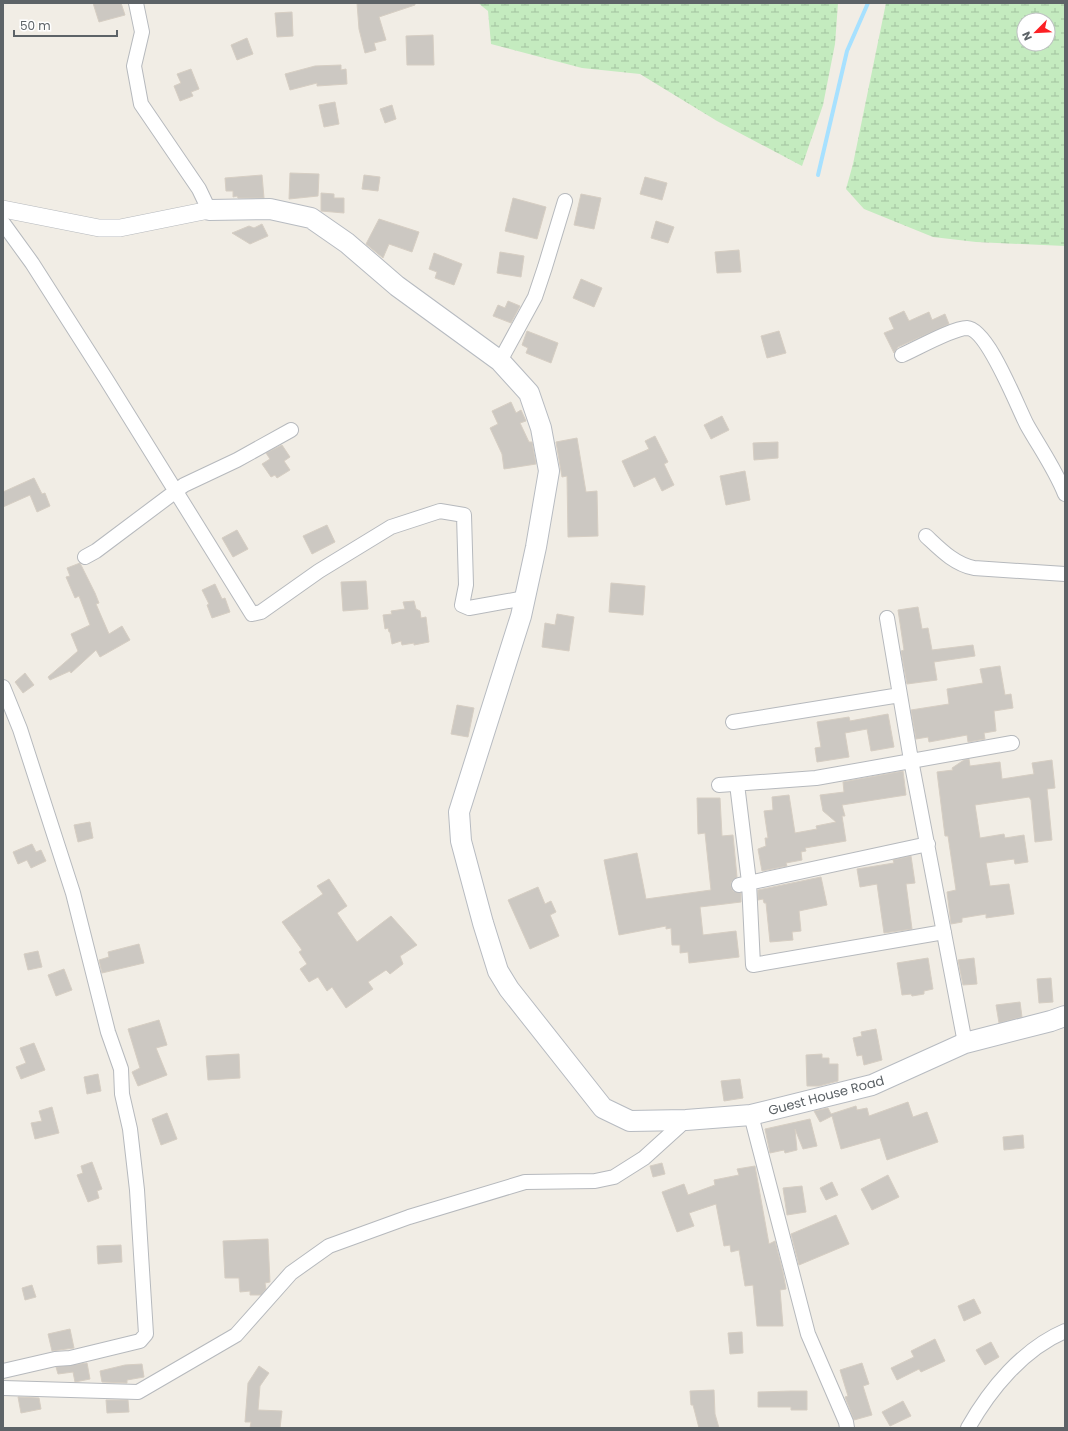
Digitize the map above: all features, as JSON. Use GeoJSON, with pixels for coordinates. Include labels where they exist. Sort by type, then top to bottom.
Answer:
{"type":"FeatureCollection","features":[{"type":"Feature","properties":{"kind":"main road"},"geometry":{"type":"LineString","coordinates":[[209,210],[270,209],[311,218],[347,243],[397,286],[500,361],[529,393],[541,428],[549,471],[536,547],[524,598]]}},
{"type":"Feature","properties":{"kind":"main road","name":"Guest House Road"},"geometry":{"type":"LineString","coordinates":[[524,598],[460,812],[461,841],[482,923],[498,971],[509,989],[603,1108],[630,1121],[686,1120],[751,1115],[872,1085],[965,1043],[1065,1016]]}},
{"type":"Feature","properties":{"kind":"street"},"geometry":{"type":"LineString","coordinates":[[3,209],[99,228],[120,228],[209,210],[200,189],[141,104],[134,66],[142,32],[136,3]]}},
{"type":"Feature","properties":{"kind":"street"},"geometry":{"type":"LineString","coordinates":[[500,361],[535,297],[565,201]]}},
{"type":"Feature","properties":{"kind":"street"},"geometry":{"type":"LineString","coordinates":[[3,224],[32,263],[252,614],[261,612],[319,571],[391,527],[440,511],[464,515],[466,585],[462,605],[469,608],[524,598]]}},
{"type":"Feature","properties":{"kind":"street"},"geometry":{"type":"LineString","coordinates":[[902,355],[951,333],[967,328],[976,332],[1000,366],[1027,424],[1056,472],[1065,494]]}},
{"type":"Feature","properties":{"kind":"street"},"geometry":{"type":"LineString","coordinates":[[85,557],[96,551],[184,485],[237,460],[291,430]]}},
{"type":"Feature","properties":{"kind":"street"},"geometry":{"type":"LineString","coordinates":[[926,536],[949,556],[964,566],[974,568],[1065,574]]}},
{"type":"Feature","properties":{"kind":"street"},"geometry":{"type":"LineString","coordinates":[[887,618],[911,760],[965,1043]]}},
{"type":"Feature","properties":{"kind":"street"},"geometry":{"type":"LineString","coordinates":[[3,687],[20,729],[72,893],[108,1032],[121,1070],[122,1094],[130,1129],[137,1190],[146,1334],[140,1341],[70,1358],[55,1359],[3,1371]]}},
{"type":"Feature","properties":{"kind":"street"},"geometry":{"type":"LineString","coordinates":[[732,722],[900,695]]}},
{"type":"Feature","properties":{"kind":"street"},"geometry":{"type":"LineString","coordinates":[[719,785],[816,778],[1012,743]]}},
{"type":"Feature","properties":{"kind":"street"},"geometry":{"type":"LineString","coordinates":[[737,784],[744,883],[753,965],[944,932]]}},
{"type":"Feature","properties":{"kind":"street"},"geometry":{"type":"LineString","coordinates":[[744,883],[928,844]]}},
{"type":"Feature","properties":{"kind":"street"},"geometry":{"type":"LineString","coordinates":[[751,1115],[808,1334],[846,1422],[847,1428]]}},
{"type":"Feature","properties":{"kind":"street"},"geometry":{"type":"LineString","coordinates":[[3,1385],[3,1388],[138,1392],[236,1335],[291,1273],[329,1246],[409,1217],[525,1182],[595,1181],[614,1177],[644,1158],[686,1120]]}},
{"type":"Feature","properties":{"kind":"street"},"geometry":{"type":"LineString","coordinates":[[968,1428],[981,1405],[1021,1359],[1065,1331]]}},
{"type":"Feature","properties":{"kind":"green space"},"geometry":{"type":"Polygon","coordinates":[[[478,3],[838,3],[835,44],[823,105],[802,166],[717,121],[640,74],[582,68],[491,44],[488,11],[478,3]]]}},
{"type":"Feature","properties":{"kind":"green space"},"geometry":{"type":"Polygon","coordinates":[[[886,3],[1065,3],[1065,246],[976,242],[933,237],[864,209],[846,189],[853,164],[886,3]]]}},
{"type":"Feature","properties":{"kind":"building"},"geometry":{"type":"Polygon","coordinates":[[[93,3],[121,3],[125,15],[99,22],[93,3]]]}},
{"type":"Feature","properties":{"kind":"building"},"geometry":{"type":"Polygon","coordinates":[[[357,3],[415,3],[415,5],[379,17],[386,40],[374,43],[376,50],[365,53],[359,29],[357,3]]]}},
{"type":"Feature","properties":{"kind":"building"},"geometry":{"type":"Polygon","coordinates":[[[292,12],[293,36],[277,37],[275,13],[292,12]]]}},
{"type":"Feature","properties":{"kind":"building"},"geometry":{"type":"Polygon","coordinates":[[[433,35],[434,65],[407,65],[406,36],[433,35]]]}},
{"type":"Feature","properties":{"kind":"building"},"geometry":{"type":"Polygon","coordinates":[[[247,38],[253,54],[237,60],[231,45],[247,38]]]}},
{"type":"Feature","properties":{"kind":"building"},"geometry":{"type":"Polygon","coordinates":[[[341,65],[341,70],[346,69],[347,84],[317,86],[317,83],[290,90],[285,74],[315,66],[341,65]]]}},
{"type":"Feature","properties":{"kind":"building"},"geometry":{"type":"Polygon","coordinates":[[[191,69],[199,89],[191,92],[193,96],[180,101],[174,86],[181,83],[177,74],[191,69]]]}},
{"type":"Feature","properties":{"kind":"building"},"geometry":{"type":"Polygon","coordinates":[[[335,102],[339,124],[324,127],[319,105],[335,102]]]}},
{"type":"Feature","properties":{"kind":"building"},"geometry":{"type":"Polygon","coordinates":[[[392,105],[396,119],[385,123],[380,109],[392,105]]]}},
{"type":"Feature","properties":{"kind":"building"},"geometry":{"type":"Polygon","coordinates":[[[290,173],[319,174],[318,196],[289,199],[290,173]]]}},
{"type":"Feature","properties":{"kind":"building"},"geometry":{"type":"Polygon","coordinates":[[[262,175],[264,198],[238,198],[237,196],[233,197],[233,191],[226,191],[225,178],[262,175]]]}},
{"type":"Feature","properties":{"kind":"building"},"geometry":{"type":"Polygon","coordinates":[[[364,175],[380,177],[378,191],[362,189],[364,175]]]}},
{"type":"Feature","properties":{"kind":"building"},"geometry":{"type":"Polygon","coordinates":[[[645,177],[667,183],[662,200],[640,194],[645,177]]]}},
{"type":"Feature","properties":{"kind":"building"},"geometry":{"type":"Polygon","coordinates":[[[321,193],[334,194],[334,198],[344,198],[344,213],[321,211],[321,193]]]}},
{"type":"Feature","properties":{"kind":"building"},"geometry":{"type":"Polygon","coordinates":[[[581,194],[601,198],[594,229],[574,225],[581,194]]]}},
{"type":"Feature","properties":{"kind":"building"},"geometry":{"type":"Polygon","coordinates":[[[513,198],[546,207],[537,239],[505,231],[513,198]]]}},
{"type":"Feature","properties":{"kind":"building"},"geometry":{"type":"Polygon","coordinates":[[[379,219],[419,232],[412,252],[389,244],[383,258],[366,244],[379,219]]]}},
{"type":"Feature","properties":{"kind":"building"},"geometry":{"type":"Polygon","coordinates":[[[656,221],[674,227],[668,243],[651,238],[656,221]]]}},
{"type":"Feature","properties":{"kind":"building"},"geometry":{"type":"Polygon","coordinates":[[[262,224],[268,236],[250,244],[232,233],[249,226],[254,228],[262,224]]]}},
{"type":"Feature","properties":{"kind":"building"},"geometry":{"type":"Polygon","coordinates":[[[739,250],[741,272],[717,273],[715,252],[739,250]]]}},
{"type":"Feature","properties":{"kind":"building"},"geometry":{"type":"Polygon","coordinates":[[[500,252],[524,256],[521,277],[497,273],[500,252]]]}},
{"type":"Feature","properties":{"kind":"building"},"geometry":{"type":"Polygon","coordinates":[[[434,253],[462,264],[454,285],[435,278],[437,272],[429,269],[434,253]]]}},
{"type":"Feature","properties":{"kind":"building"},"geometry":{"type":"Polygon","coordinates":[[[581,279],[602,288],[594,307],[573,298],[581,279]]]}},
{"type":"Feature","properties":{"kind":"building"},"geometry":{"type":"Polygon","coordinates":[[[508,301],[520,306],[511,323],[493,316],[498,305],[505,308],[508,301]]]}},
{"type":"Feature","properties":{"kind":"building"},"geometry":{"type":"Polygon","coordinates":[[[904,311],[909,321],[929,312],[932,320],[945,314],[949,324],[898,347],[894,353],[884,333],[894,329],[889,318],[904,311]]]}},
{"type":"Feature","properties":{"kind":"building"},"geometry":{"type":"Polygon","coordinates":[[[527,331],[558,343],[551,363],[526,353],[528,348],[522,345],[527,331]]]}},
{"type":"Feature","properties":{"kind":"building"},"geometry":{"type":"Polygon","coordinates":[[[779,331],[786,353],[767,358],[761,336],[779,331]]]}},
{"type":"Feature","properties":{"kind":"building"},"geometry":{"type":"Polygon","coordinates":[[[511,402],[516,413],[521,410],[526,421],[520,423],[529,442],[532,442],[536,464],[504,469],[502,454],[490,428],[498,424],[492,411],[511,402]]]}},
{"type":"Feature","properties":{"kind":"building"},"geometry":{"type":"Polygon","coordinates":[[[722,416],[729,430],[711,439],[704,425],[722,416]]]}},
{"type":"Feature","properties":{"kind":"building"},"geometry":{"type":"Polygon","coordinates":[[[655,436],[668,462],[664,464],[674,485],[662,491],[655,477],[634,487],[622,461],[649,449],[645,441],[655,436]]]}},
{"type":"Feature","properties":{"kind":"building"},"geometry":{"type":"Polygon","coordinates":[[[577,438],[586,492],[597,491],[598,536],[568,537],[567,476],[562,477],[556,442],[577,438]]]}},
{"type":"Feature","properties":{"kind":"building"},"geometry":{"type":"Polygon","coordinates":[[[778,442],[778,458],[754,460],[753,443],[778,442]]]}},
{"type":"Feature","properties":{"kind":"building"},"geometry":{"type":"Polygon","coordinates":[[[282,445],[290,457],[284,461],[290,470],[277,478],[275,475],[271,477],[262,464],[270,459],[266,453],[282,445]]]}},
{"type":"Feature","properties":{"kind":"building"},"geometry":{"type":"Polygon","coordinates":[[[745,471],[750,500],[726,505],[720,476],[745,471]]]}},
{"type":"Feature","properties":{"kind":"building"},"geometry":{"type":"Polygon","coordinates":[[[34,478],[42,494],[45,493],[50,506],[37,512],[30,495],[3,507],[3,492],[34,478]]]}},
{"type":"Feature","properties":{"kind":"building"},"geometry":{"type":"Polygon","coordinates":[[[327,525],[335,542],[312,554],[303,536],[327,525]]]}},
{"type":"Feature","properties":{"kind":"building"},"geometry":{"type":"Polygon","coordinates":[[[237,530],[248,549],[233,557],[222,538],[237,530]]]}},
{"type":"Feature","properties":{"kind":"building"},"geometry":{"type":"Polygon","coordinates":[[[80,563],[95,593],[99,603],[96,604],[109,634],[122,626],[130,640],[100,657],[96,650],[71,673],[70,671],[50,680],[48,677],[78,651],[71,634],[90,625],[79,596],[75,598],[66,577],[70,576],[67,568],[80,563]]]}},
{"type":"Feature","properties":{"kind":"building"},"geometry":{"type":"Polygon","coordinates":[[[366,581],[368,609],[343,611],[341,582],[366,581]]]}},
{"type":"Feature","properties":{"kind":"building"},"geometry":{"type":"Polygon","coordinates":[[[611,583],[645,586],[643,615],[609,612],[611,583]]]}},
{"type":"Feature","properties":{"kind":"building"},"geometry":{"type":"Polygon","coordinates":[[[215,584],[222,599],[225,598],[230,612],[212,618],[207,605],[209,604],[202,590],[215,584]]]}},
{"type":"Feature","properties":{"kind":"building"},"geometry":{"type":"Polygon","coordinates":[[[414,601],[416,609],[420,611],[421,618],[426,617],[429,642],[414,645],[414,643],[402,645],[401,641],[392,644],[390,632],[388,628],[385,629],[383,615],[392,614],[391,611],[405,609],[403,602],[414,601]]]}},
{"type":"Feature","properties":{"kind":"building"},"geometry":{"type":"Polygon","coordinates":[[[918,607],[922,629],[928,628],[932,650],[973,645],[975,656],[934,662],[937,680],[907,684],[901,651],[904,650],[898,610],[918,607]]]}},
{"type":"Feature","properties":{"kind":"building"},"geometry":{"type":"Polygon","coordinates":[[[557,614],[574,617],[569,651],[542,647],[545,623],[555,625],[557,614]]]}},
{"type":"Feature","properties":{"kind":"building"},"geometry":{"type":"Polygon","coordinates":[[[1000,666],[1005,695],[1011,694],[1013,708],[994,711],[996,731],[984,733],[985,739],[968,742],[967,735],[929,742],[928,737],[916,739],[911,710],[949,704],[947,689],[983,683],[980,669],[1000,666]]]}},
{"type":"Feature","properties":{"kind":"building"},"geometry":{"type":"Polygon","coordinates":[[[25,673],[34,685],[23,693],[15,682],[25,673]]]}},
{"type":"Feature","properties":{"kind":"building"},"geometry":{"type":"Polygon","coordinates":[[[457,705],[474,708],[468,737],[451,734],[457,705]]]}},
{"type":"Feature","properties":{"kind":"building"},"geometry":{"type":"Polygon","coordinates":[[[888,714],[894,747],[871,751],[867,729],[845,733],[849,757],[817,762],[815,748],[821,747],[817,722],[849,717],[850,721],[888,714]]]}},
{"type":"Feature","properties":{"kind":"building"},"geometry":{"type":"Polygon","coordinates":[[[969,759],[970,766],[1000,762],[1002,779],[1034,774],[1032,763],[1052,760],[1055,788],[1047,789],[1052,840],[1035,842],[1031,800],[1029,797],[975,805],[980,838],[1004,834],[1005,838],[1024,835],[1028,862],[1015,864],[1014,859],[986,863],[990,886],[1009,884],[1014,914],[986,918],[986,914],[962,918],[962,922],[951,924],[947,892],[956,890],[948,836],[945,836],[937,772],[953,770],[952,768],[964,760],[969,759]]]}},
{"type":"Feature","properties":{"kind":"building"},"geometry":{"type":"Polygon","coordinates":[[[903,771],[906,795],[842,805],[845,816],[842,816],[846,841],[805,848],[806,851],[801,852],[802,860],[786,863],[787,866],[762,871],[758,849],[766,846],[765,838],[768,838],[764,811],[773,810],[772,797],[789,795],[795,833],[817,829],[816,826],[836,822],[823,811],[820,795],[844,792],[843,782],[903,771]]]}},
{"type":"Feature","properties":{"kind":"building"},"geometry":{"type":"Polygon","coordinates":[[[697,798],[720,798],[722,836],[733,835],[737,877],[731,882],[731,886],[733,891],[741,893],[741,902],[700,907],[703,935],[736,931],[739,957],[689,963],[688,952],[680,953],[680,945],[672,945],[671,928],[666,929],[666,926],[619,935],[604,860],[637,853],[646,899],[711,890],[705,833],[698,834],[697,798]]]}},
{"type":"Feature","properties":{"kind":"building"},"geometry":{"type":"Polygon","coordinates":[[[90,822],[93,838],[78,842],[74,825],[90,822]]]}},
{"type":"Feature","properties":{"kind":"building"},"geometry":{"type":"Polygon","coordinates":[[[32,844],[36,852],[41,850],[46,861],[31,868],[27,860],[18,864],[13,852],[32,844]]]}},
{"type":"Feature","properties":{"kind":"building"},"geometry":{"type":"Polygon","coordinates":[[[911,856],[915,883],[906,884],[912,929],[884,933],[877,884],[860,887],[857,869],[894,863],[893,860],[911,856]]]}},
{"type":"Feature","properties":{"kind":"building"},"geometry":{"type":"Polygon","coordinates":[[[821,877],[827,905],[799,911],[801,931],[792,932],[793,940],[770,942],[766,903],[764,903],[763,899],[758,900],[758,890],[821,877]]]}},
{"type":"Feature","properties":{"kind":"building"},"geometry":{"type":"Polygon","coordinates":[[[329,879],[347,906],[337,913],[357,942],[391,916],[417,945],[400,956],[403,964],[390,974],[386,970],[368,982],[373,989],[346,1008],[332,987],[327,991],[318,977],[309,982],[300,969],[307,964],[299,952],[302,950],[282,922],[323,894],[317,886],[329,879]]]}},
{"type":"Feature","properties":{"kind":"building"},"geometry":{"type":"Polygon","coordinates":[[[538,887],[545,904],[551,901],[556,912],[550,915],[559,936],[530,949],[508,900],[538,887]]]}},
{"type":"Feature","properties":{"kind":"building"},"geometry":{"type":"Polygon","coordinates":[[[139,944],[144,963],[102,973],[99,960],[109,957],[108,952],[139,944]]]}},
{"type":"Feature","properties":{"kind":"building"},"geometry":{"type":"Polygon","coordinates":[[[38,951],[42,967],[28,970],[24,954],[38,951]]]}},
{"type":"Feature","properties":{"kind":"building"},"geometry":{"type":"Polygon","coordinates":[[[928,958],[933,989],[924,991],[924,994],[912,996],[911,994],[902,995],[897,963],[928,958]]]}},
{"type":"Feature","properties":{"kind":"building"},"geometry":{"type":"Polygon","coordinates":[[[974,958],[977,984],[963,985],[958,960],[974,958]]]}},
{"type":"Feature","properties":{"kind":"building"},"geometry":{"type":"Polygon","coordinates":[[[64,969],[72,990],[56,996],[48,975],[64,969]]]}},
{"type":"Feature","properties":{"kind":"building"},"geometry":{"type":"Polygon","coordinates":[[[1051,978],[1053,1002],[1039,1003],[1037,979],[1051,978]]]}},
{"type":"Feature","properties":{"kind":"building"},"geometry":{"type":"Polygon","coordinates":[[[1020,1002],[1022,1017],[999,1023],[996,1005],[1020,1002]]]}},
{"type":"Feature","properties":{"kind":"building"},"geometry":{"type":"Polygon","coordinates":[[[159,1020],[167,1045],[156,1048],[167,1075],[138,1086],[132,1072],[140,1068],[128,1029],[159,1020]]]}},
{"type":"Feature","properties":{"kind":"building"},"geometry":{"type":"Polygon","coordinates":[[[876,1029],[882,1060],[864,1065],[862,1055],[857,1056],[853,1038],[862,1036],[861,1032],[876,1029]]]}},
{"type":"Feature","properties":{"kind":"building"},"geometry":{"type":"Polygon","coordinates":[[[34,1043],[45,1070],[21,1079],[16,1067],[26,1063],[20,1048],[34,1043]]]}},
{"type":"Feature","properties":{"kind":"building"},"geometry":{"type":"Polygon","coordinates":[[[239,1054],[240,1078],[208,1080],[206,1056],[239,1054]]]}},
{"type":"Feature","properties":{"kind":"building"},"geometry":{"type":"Polygon","coordinates":[[[822,1054],[822,1058],[829,1058],[829,1064],[838,1064],[838,1081],[819,1086],[807,1086],[806,1055],[822,1054]]]}},
{"type":"Feature","properties":{"kind":"building"},"geometry":{"type":"Polygon","coordinates":[[[98,1074],[101,1091],[87,1094],[84,1077],[98,1074]]]}},
{"type":"Feature","properties":{"kind":"building"},"geometry":{"type":"Polygon","coordinates":[[[740,1079],[743,1098],[724,1101],[721,1081],[740,1079]]]}},
{"type":"Feature","properties":{"kind":"building"},"geometry":{"type":"Polygon","coordinates":[[[908,1102],[913,1117],[927,1112],[938,1142],[887,1160],[880,1138],[841,1149],[832,1116],[820,1122],[814,1111],[828,1108],[831,1114],[856,1106],[857,1110],[867,1108],[869,1116],[908,1102]]]}},
{"type":"Feature","properties":{"kind":"building"},"geometry":{"type":"Polygon","coordinates":[[[52,1107],[59,1133],[35,1139],[31,1123],[42,1121],[39,1111],[52,1107]]]}},
{"type":"Feature","properties":{"kind":"building"},"geometry":{"type":"Polygon","coordinates":[[[167,1113],[177,1139],[161,1145],[152,1119],[167,1113]]]}},
{"type":"Feature","properties":{"kind":"building"},"geometry":{"type":"Polygon","coordinates":[[[810,1119],[817,1146],[803,1149],[795,1129],[797,1150],[785,1153],[784,1150],[770,1153],[765,1129],[810,1119]]]}},
{"type":"Feature","properties":{"kind":"building"},"geometry":{"type":"Polygon","coordinates":[[[1023,1135],[1024,1148],[1004,1150],[1003,1137],[1023,1135]]]}},
{"type":"Feature","properties":{"kind":"building"},"geometry":{"type":"Polygon","coordinates":[[[92,1162],[102,1189],[97,1191],[99,1198],[88,1202],[77,1175],[83,1173],[81,1166],[92,1162]]]}},
{"type":"Feature","properties":{"kind":"building"},"geometry":{"type":"Polygon","coordinates":[[[662,1163],[665,1174],[653,1177],[650,1166],[662,1163]]]}},
{"type":"Feature","properties":{"kind":"building"},"geometry":{"type":"Polygon","coordinates":[[[755,1166],[769,1244],[775,1241],[786,1289],[780,1290],[783,1326],[757,1326],[753,1285],[745,1286],[739,1250],[731,1252],[730,1245],[724,1246],[716,1204],[689,1213],[694,1226],[677,1232],[662,1192],[684,1184],[688,1195],[715,1185],[714,1180],[739,1175],[737,1169],[755,1166]]]}},
{"type":"Feature","properties":{"kind":"building"},"geometry":{"type":"Polygon","coordinates":[[[888,1175],[899,1197],[872,1210],[861,1189],[888,1175]]]}},
{"type":"Feature","properties":{"kind":"building"},"geometry":{"type":"Polygon","coordinates":[[[832,1182],[838,1195],[826,1200],[820,1188],[832,1182]]]}},
{"type":"Feature","properties":{"kind":"building"},"geometry":{"type":"Polygon","coordinates":[[[802,1186],[806,1212],[787,1215],[783,1188],[802,1186]]]}},
{"type":"Feature","properties":{"kind":"building"},"geometry":{"type":"Polygon","coordinates":[[[836,1215],[849,1244],[799,1265],[791,1234],[836,1215]]]}},
{"type":"Feature","properties":{"kind":"building"},"geometry":{"type":"Polygon","coordinates":[[[268,1239],[270,1282],[265,1283],[266,1289],[261,1295],[250,1295],[250,1291],[240,1292],[239,1278],[225,1278],[223,1241],[268,1239]]]}},
{"type":"Feature","properties":{"kind":"building"},"geometry":{"type":"Polygon","coordinates":[[[121,1245],[122,1262],[98,1264],[97,1246],[121,1245]]]}},
{"type":"Feature","properties":{"kind":"building"},"geometry":{"type":"Polygon","coordinates":[[[32,1285],[36,1297],[25,1300],[22,1288],[32,1285]]]}},
{"type":"Feature","properties":{"kind":"building"},"geometry":{"type":"Polygon","coordinates":[[[974,1299],[981,1313],[964,1321],[958,1306],[974,1299]]]}},
{"type":"Feature","properties":{"kind":"building"},"geometry":{"type":"Polygon","coordinates":[[[70,1329],[74,1348],[52,1351],[48,1334],[70,1329]]]}},
{"type":"Feature","properties":{"kind":"building"},"geometry":{"type":"Polygon","coordinates":[[[742,1332],[743,1353],[730,1354],[728,1333],[742,1332]]]}},
{"type":"Feature","properties":{"kind":"building"},"geometry":{"type":"Polygon","coordinates":[[[935,1339],[945,1361],[921,1372],[919,1369],[897,1380],[891,1368],[914,1357],[911,1351],[935,1339]]]}},
{"type":"Feature","properties":{"kind":"building"},"geometry":{"type":"Polygon","coordinates":[[[991,1342],[999,1357],[985,1365],[976,1350],[991,1342]]]}},
{"type":"Feature","properties":{"kind":"building"},"geometry":{"type":"Polygon","coordinates":[[[87,1363],[90,1379],[75,1382],[73,1372],[58,1374],[56,1367],[87,1363]]]}},
{"type":"Feature","properties":{"kind":"building"},"geometry":{"type":"Polygon","coordinates":[[[862,1363],[869,1384],[863,1386],[872,1415],[854,1420],[845,1397],[848,1396],[840,1370],[862,1363]]]}},
{"type":"Feature","properties":{"kind":"building"},"geometry":{"type":"Polygon","coordinates":[[[142,1364],[144,1377],[127,1380],[127,1383],[102,1382],[100,1371],[125,1365],[142,1364]]]}},
{"type":"Feature","properties":{"kind":"building"},"geometry":{"type":"Polygon","coordinates":[[[259,1366],[269,1373],[260,1386],[258,1410],[282,1411],[280,1428],[250,1428],[251,1422],[245,1422],[248,1383],[259,1366]]]}},
{"type":"Feature","properties":{"kind":"building"},"geometry":{"type":"Polygon","coordinates":[[[714,1390],[715,1414],[719,1428],[699,1428],[693,1405],[691,1405],[690,1391],[714,1390]]]}},
{"type":"Feature","properties":{"kind":"building"},"geometry":{"type":"Polygon","coordinates":[[[807,1391],[807,1410],[791,1410],[791,1407],[758,1407],[758,1392],[807,1391]]]}},
{"type":"Feature","properties":{"kind":"building"},"geometry":{"type":"Polygon","coordinates":[[[18,1397],[39,1398],[41,1409],[21,1413],[18,1397]]]}},
{"type":"Feature","properties":{"kind":"building"},"geometry":{"type":"Polygon","coordinates":[[[106,1400],[128,1400],[129,1412],[107,1413],[106,1400]]]}},
{"type":"Feature","properties":{"kind":"building"},"geometry":{"type":"Polygon","coordinates":[[[903,1401],[911,1416],[890,1426],[882,1412],[903,1401]]]}},
{"type":"Feature","properties":{"kind":"waterway"},"geometry":{"type":"LineString","coordinates":[[818,175],[847,51],[868,3]]}}]}
